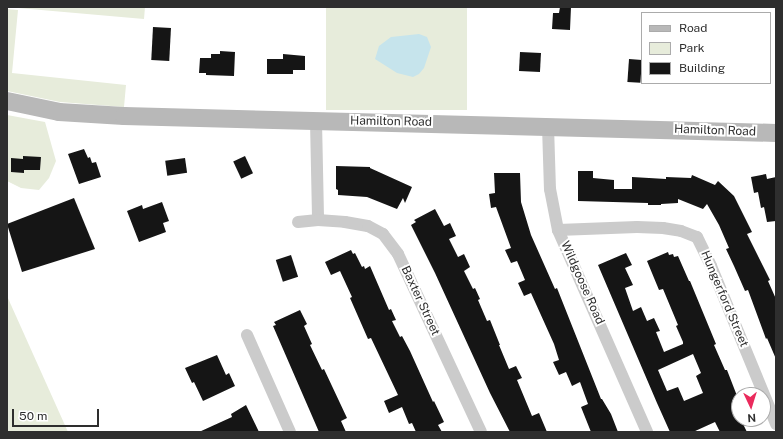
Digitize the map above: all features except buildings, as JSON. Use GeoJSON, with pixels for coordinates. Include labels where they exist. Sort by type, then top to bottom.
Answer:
{"type":"FeatureCollection","features":[{"type":"Feature","properties":{"kind":"main road","name":"Hamilton Road"},"geometry":{"type":"LineString","coordinates":[[7,101],[59,112],[124,116],[776,133]]}},
{"type":"Feature","properties":{"kind":"street"},"geometry":{"type":"LineString","coordinates":[[316,121],[318,220]]}},
{"type":"Feature","properties":{"kind":"street","name":"Wildgoose Road"},"geometry":{"type":"LineString","coordinates":[[548,126],[550,189],[558,230],[647,432]]}},
{"type":"Feature","properties":{"kind":"street","name":"Baxter Street"},"geometry":{"type":"LineString","coordinates":[[298,222],[318,220],[368,226],[384,234],[398,254],[481,432]]}},
{"type":"Feature","properties":{"kind":"street","name":"Hungerford Street"},"geometry":{"type":"LineString","coordinates":[[558,230],[637,227],[657,228],[681,231],[697,238],[711,266],[776,424]]}},
{"type":"Feature","properties":{"kind":"street"},"geometry":{"type":"LineString","coordinates":[[247,335],[290,432]]}},
{"type":"Feature","properties":{"kind":"green space"},"geometry":{"type":"Polygon","coordinates":[[[7,7],[145,7],[144,19],[7,7]]]}},
{"type":"Feature","properties":{"kind":"green space"},"geometry":{"type":"Polygon","coordinates":[[[326,7],[467,7],[467,110],[326,110],[326,7]]]}},
{"type":"Feature","properties":{"kind":"green space"},"geometry":{"type":"Polygon","coordinates":[[[7,9],[18,10],[12,73],[126,85],[124,107],[60,102],[7,91],[7,9]]]}},
{"type":"Feature","properties":{"kind":"green space"},"geometry":{"type":"Polygon","coordinates":[[[7,115],[45,122],[56,161],[49,178],[39,190],[21,188],[7,181],[7,115]]]}},
{"type":"Feature","properties":{"kind":"green space"},"geometry":{"type":"Polygon","coordinates":[[[7,296],[68,432],[7,432],[7,296]]]}},
{"type":"Feature","properties":{"kind":"water"},"geometry":{"type":"Polygon","coordinates":[[[419,34],[427,37],[431,47],[424,68],[419,74],[413,77],[397,73],[375,59],[379,46],[391,37],[419,34]]]}}]}
